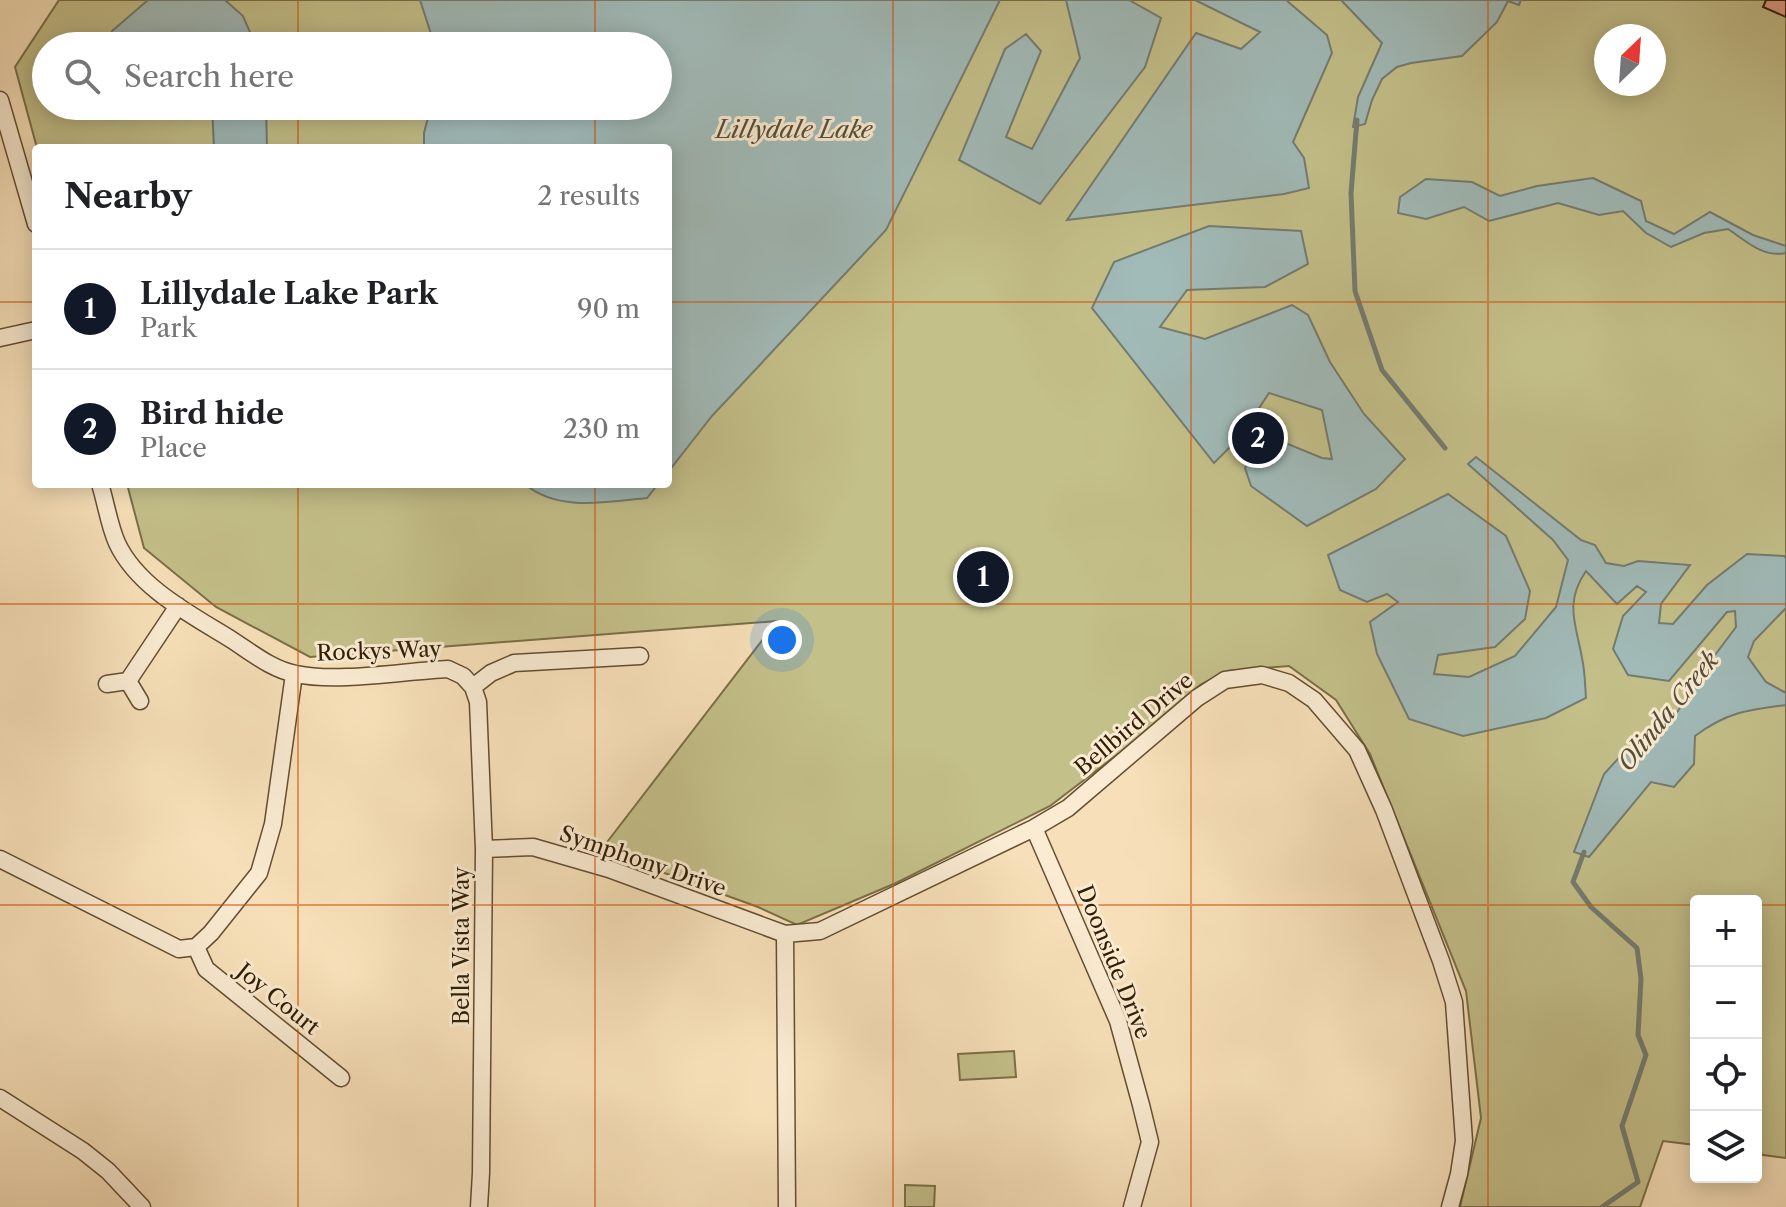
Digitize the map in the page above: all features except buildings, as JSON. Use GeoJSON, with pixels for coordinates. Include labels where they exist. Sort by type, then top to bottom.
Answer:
{"type":"FeatureCollection","features":[{"type":"Feature","properties":{"kind":"street"},"geometry":{"type":"LineString","coordinates":[[0,100],[32,210]]}},
{"type":"Feature","properties":{"kind":"street"},"geometry":{"type":"LineString","coordinates":[[0,338],[32,331]]}},
{"type":"Feature","properties":{"kind":"street","name":"Rockys Way"},"geometry":{"type":"LineString","coordinates":[[101,488],[117,542],[132,565],[178,606],[272,666],[294,674],[317,677],[448,669],[463,676],[473,687]]}},
{"type":"Feature","properties":{"kind":"street"},"geometry":{"type":"LineString","coordinates":[[107,684],[128,681],[178,606]]}},
{"type":"Feature","properties":{"kind":"street"},"geometry":{"type":"LineString","coordinates":[[473,687],[491,673],[514,663],[640,656]]}},
{"type":"Feature","properties":{"kind":"street"},"geometry":{"type":"LineString","coordinates":[[0,859],[179,949],[196,947],[259,873],[273,824],[294,674]]}},
{"type":"Feature","properties":{"kind":"street","name":"Bellbird Drive"},"geometry":{"type":"LineString","coordinates":[[785,934],[820,931],[1034,828],[1068,808],[1197,698],[1225,680],[1262,675],[1289,683],[1314,700],[1357,750],[1384,810],[1454,1002],[1464,1141],[1450,1207]]}},
{"type":"Feature","properties":{"kind":"street"},"geometry":{"type":"LineString","coordinates":[[128,681],[140,701]]}},
{"type":"Feature","properties":{"kind":"street","name":"Bella Vista Way"},"geometry":{"type":"LineString","coordinates":[[473,687],[478,702],[484,849],[479,1207]]}},
{"type":"Feature","properties":{"kind":"street","name":"Doonside Drive"},"geometry":{"type":"LineString","coordinates":[[1034,828],[1118,1021],[1141,1105],[1150,1142],[1132,1207]]}},
{"type":"Feature","properties":{"kind":"street","name":"Symphony Drive"},"geometry":{"type":"LineString","coordinates":[[484,849],[533,847],[609,869],[785,934]]}},
{"type":"Feature","properties":{"kind":"street"},"geometry":{"type":"LineString","coordinates":[[785,934],[787,1207]]}},
{"type":"Feature","properties":{"kind":"street","name":"Joy Court"},"geometry":{"type":"LineString","coordinates":[[196,947],[206,969],[341,1078]]}},
{"type":"Feature","properties":{"kind":"street"},"geometry":{"type":"LineString","coordinates":[[0,1098],[83,1151],[108,1171],[142,1207]]}},
{"type":"Feature","properties":{"kind":"shaded area"},"geometry":{"type":"Polygon","coordinates":[[[59,0],[1786,0],[1786,1158],[1762,1155],[1762,895],[1690,895],[1690,1144],[1663,1141],[1640,1207],[1460,1207],[1481,1118],[1466,991],[1370,754],[1336,700],[1289,666],[1227,671],[1200,685],[1050,806],[896,883],[797,925],[758,907],[601,850],[777,621],[310,657],[216,607],[144,548],[128,488],[672,488],[672,144],[36,144],[15,67],[32,41],[32,120],[672,120],[672,32],[38,32],[59,0]]]}},
{"type":"Feature","properties":{"kind":"shaded area"},"geometry":{"type":"Polygon","coordinates":[[[1014,1051],[1016,1077],[960,1080],[958,1054],[1014,1051]]]}},
{"type":"Feature","properties":{"kind":"shaded area"},"geometry":{"type":"Polygon","coordinates":[[[905,1185],[935,1186],[934,1207],[905,1207],[905,1185]]]}},
{"type":"Feature","properties":{"kind":"water"},"geometry":{"type":"Polygon","coordinates":[[[148,0],[225,0],[243,16],[250,32],[112,32],[148,0]]]}},
{"type":"Feature","properties":{"kind":"water","name":"Lillydale Lake"},"geometry":{"type":"Polygon","coordinates":[[[420,0],[1000,0],[886,230],[712,416],[672,467],[672,144],[424,144],[424,133],[427,120],[672,120],[672,32],[430,32],[420,0]]]}},
{"type":"Feature","properties":{"kind":"water"},"geometry":{"type":"Polygon","coordinates":[[[1066,0],[1129,0],[1161,18],[1145,67],[1040,204],[959,160],[1005,49],[1026,34],[1041,51],[1006,137],[1032,149],[1080,58],[1066,0]]]}},
{"type":"Feature","properties":{"kind":"water"},"geometry":{"type":"Polygon","coordinates":[[[1195,0],[1286,0],[1327,35],[1332,53],[1293,142],[1304,158],[1309,188],[1284,194],[1067,220],[1196,33],[1241,49],[1260,32],[1195,0]]]}},
{"type":"Feature","properties":{"kind":"water"},"geometry":{"type":"Polygon","coordinates":[[[1341,0],[1521,0],[1519,5],[1508,1],[1497,22],[1462,56],[1397,67],[1382,79],[1365,124],[1353,127],[1358,97],[1382,43],[1341,0]]]}},
{"type":"Feature","properties":{"kind":"water"},"geometry":{"type":"Polygon","coordinates":[[[213,120],[266,120],[267,144],[214,144],[213,120]]]}},
{"type":"Feature","properties":{"kind":"water"},"geometry":{"type":"Polygon","coordinates":[[[1593,178],[1641,201],[1646,221],[1674,234],[1710,212],[1753,235],[1786,246],[1786,253],[1762,251],[1728,229],[1704,233],[1671,247],[1646,233],[1623,211],[1599,215],[1558,203],[1489,221],[1464,207],[1426,219],[1398,213],[1400,197],[1426,179],[1472,182],[1500,196],[1537,186],[1593,178]]]}},
{"type":"Feature","properties":{"kind":"water"},"geometry":{"type":"Polygon","coordinates":[[[1209,226],[1301,231],[1308,264],[1265,287],[1187,290],[1160,327],[1205,339],[1292,305],[1308,315],[1330,362],[1364,414],[1405,459],[1376,489],[1307,526],[1251,486],[1245,468],[1261,441],[1271,437],[1322,458],[1332,459],[1322,410],[1269,393],[1241,436],[1214,463],[1092,308],[1114,262],[1209,226]]]}},
{"type":"Feature","properties":{"kind":"water"},"geometry":{"type":"Polygon","coordinates":[[[1476,457],[1581,540],[1595,545],[1606,563],[1624,566],[1638,561],[1690,565],[1661,604],[1659,623],[1673,624],[1707,585],[1747,554],[1786,558],[1786,608],[1754,641],[1748,657],[1766,682],[1786,693],[1786,705],[1738,713],[1695,736],[1694,764],[1674,787],[1651,782],[1589,857],[1574,852],[1604,774],[1640,735],[1678,711],[1694,683],[1736,627],[1735,611],[1727,612],[1669,681],[1628,675],[1613,649],[1623,616],[1646,592],[1637,586],[1617,604],[1586,571],[1573,604],[1586,698],[1546,718],[1463,736],[1409,719],[1377,654],[1370,622],[1398,602],[1387,594],[1367,602],[1340,590],[1328,555],[1448,494],[1506,536],[1530,591],[1525,619],[1495,647],[1438,655],[1434,674],[1469,677],[1515,656],[1556,607],[1568,560],[1553,540],[1468,464],[1476,457]]]}},
{"type":"Feature","properties":{"kind":"water"},"geometry":{"type":"Polygon","coordinates":[[[531,488],[655,488],[647,498],[583,503],[552,499],[531,488]]]}},
{"type":"Feature","properties":{"kind":"waterway","name":"Olinda Creek"},"geometry":{"type":"LineString","coordinates":[[1357,120],[1351,193],[1355,291],[1382,370],[1445,448]]}},
{"type":"Feature","properties":{"kind":"waterway","name":"Olinda Creek"},"geometry":{"type":"LineString","coordinates":[[1584,852],[1573,882],[1591,907],[1637,948],[1641,979],[1638,1035],[1646,1055],[1622,1126],[1638,1182],[1602,1207]]}},
{"type":"Feature","properties":{"kind":"place","name":"Bird hide"},"geometry":{"type":"Point","coordinates":[1258,438]}},
{"type":"Feature","properties":{"kind":"place","name":"Lillydale Lake Park"},"geometry":{"type":"Point","coordinates":[983,577]}}]}
